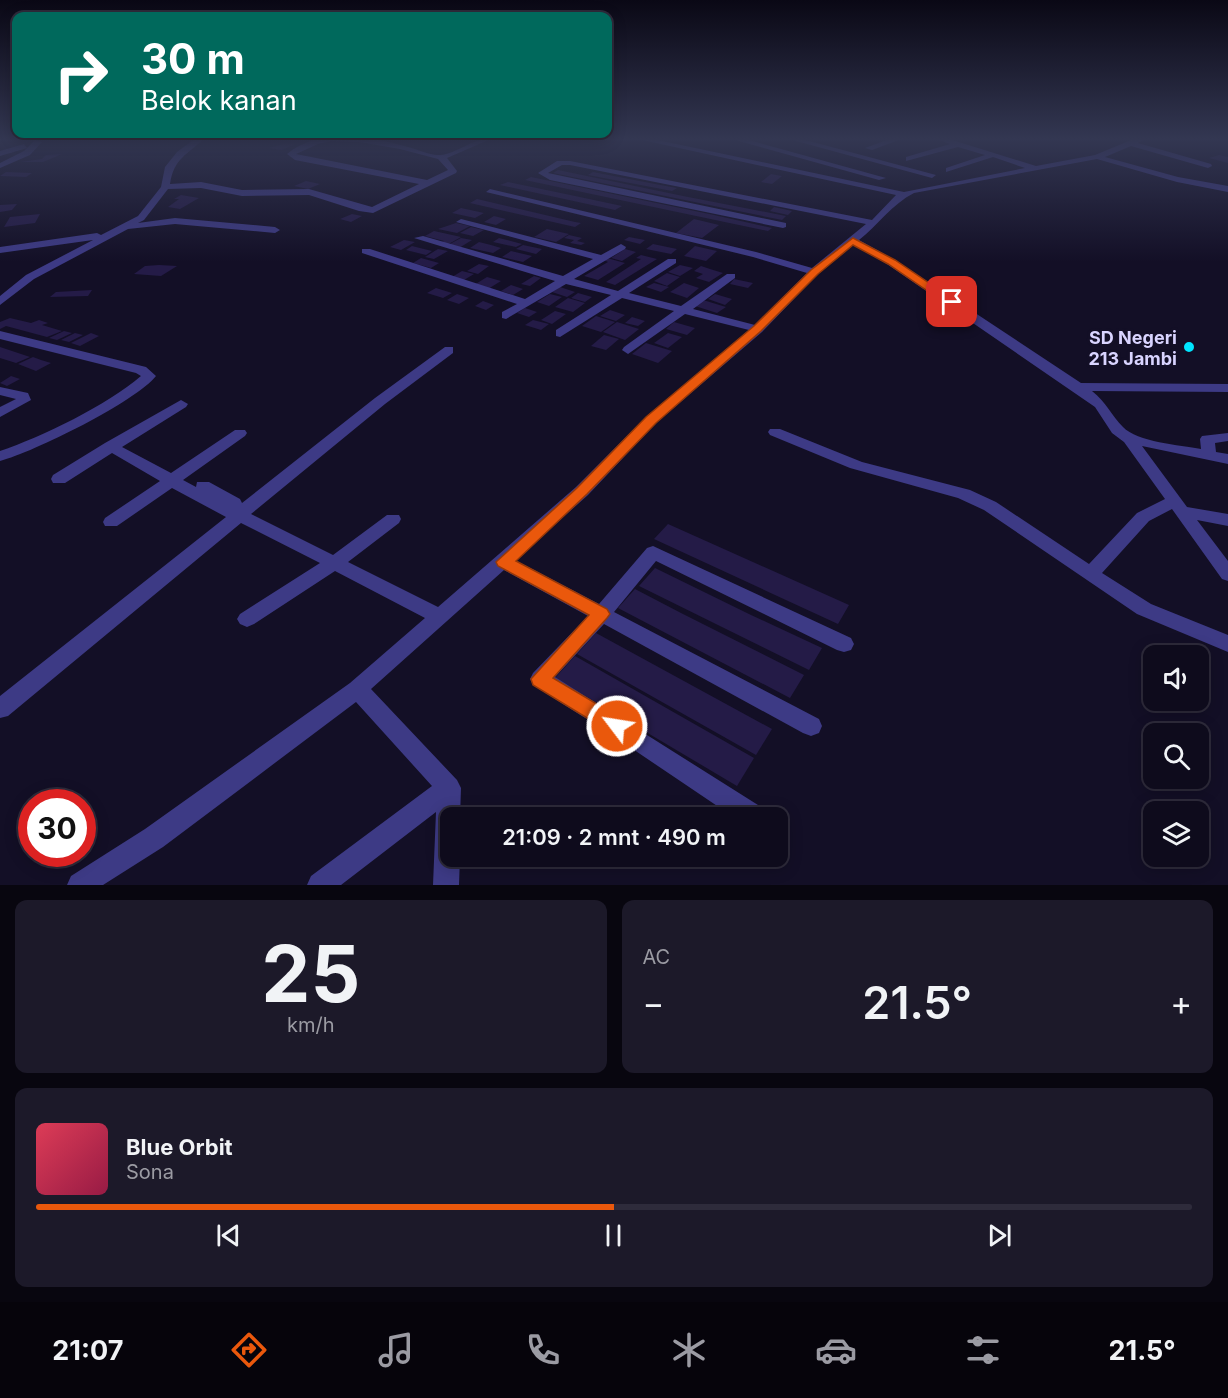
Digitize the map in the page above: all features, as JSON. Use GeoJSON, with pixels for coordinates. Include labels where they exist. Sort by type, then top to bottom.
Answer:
{"type":"FeatureCollection","features":[{"type":"Feature","properties":{"kind":"street"},"geometry":{"type":"LineString","coordinates":[[0,302],[30,277],[141,218],[165,187],[166,179]]}},
{"type":"Feature","properties":{"kind":"street"},"geometry":{"type":"LineString","coordinates":[[407,179],[427,183]]}},
{"type":"Feature","properties":{"kind":"street"},"geometry":{"type":"LineString","coordinates":[[165,187],[201,185],[242,193],[309,192],[362,209],[373,210],[436,179]]}},
{"type":"Feature","properties":{"kind":"street"},"geometry":{"type":"LineString","coordinates":[[561,179],[783,225]]}},
{"type":"Feature","properties":{"kind":"street"},"geometry":{"type":"LineString","coordinates":[[651,179],[874,223]]}},
{"type":"Feature","properties":{"kind":"street"},"geometry":{"type":"LineString","coordinates":[[834,179],[903,194],[982,179]]}},
{"type":"Feature","properties":{"kind":"street"},"geometry":{"type":"LineString","coordinates":[[1178,179],[1228,200]]}},
{"type":"Feature","properties":{"kind":"street"},"geometry":{"type":"LineString","coordinates":[[1179,179],[1228,189]]}},
{"type":"Feature","properties":{"kind":"street"},"geometry":{"type":"LineString","coordinates":[[490,192],[756,255],[814,272]]}},
{"type":"Feature","properties":{"kind":"street"},"geometry":{"type":"LineString","coordinates":[[80,885],[154,838],[357,689],[504,562],[582,491],[651,420],[758,329],[814,272],[874,223],[887,207],[903,194]]}},
{"type":"Feature","properties":{"kind":"street"},"geometry":{"type":"LineString","coordinates":[[771,234],[803,210]]}},
{"type":"Feature","properties":{"kind":"street"},"geometry":{"type":"LineString","coordinates":[[125,226],[175,221],[275,230]]}},
{"type":"Feature","properties":{"kind":"street"},"geometry":{"type":"LineString","coordinates":[[461,222],[602,258]]}},
{"type":"Feature","properties":{"kind":"street"},"geometry":{"type":"LineString","coordinates":[[0,250],[106,236]]}},
{"type":"Feature","properties":{"kind":"street"},"geometry":{"type":"LineString","coordinates":[[419,238],[567,281],[758,329]]}},
{"type":"Feature","properties":{"kind":"street"},"geometry":{"type":"LineString","coordinates":[[853,241],[891,262],[1100,404],[1117,430],[1129,439],[1228,574]]}},
{"type":"Feature","properties":{"kind":"street"},"geometry":{"type":"LineString","coordinates":[[506,315],[621,247]]}},
{"type":"Feature","properties":{"kind":"street"},"geometry":{"type":"LineString","coordinates":[[366,251],[527,303]]}},
{"type":"Feature","properties":{"kind":"street"},"geometry":{"type":"LineString","coordinates":[[560,333],[672,261]]}},
{"type":"Feature","properties":{"kind":"street"},"geometry":{"type":"LineString","coordinates":[[628,350],[732,276]]}},
{"type":"Feature","properties":{"kind":"street"},"geometry":{"type":"LineString","coordinates":[[0,335],[141,369],[149,376],[137,386],[47,435],[0,456]]}},
{"type":"Feature","properties":{"kind":"street"},"geometry":{"type":"LineString","coordinates":[[0,709],[380,401],[449,350]]}},
{"type":"Feature","properties":{"kind":"street"},"geometry":{"type":"LineString","coordinates":[[1078,387],[1228,388]]}},
{"type":"Feature","properties":{"kind":"street"},"geometry":{"type":"LineString","coordinates":[[0,391],[22,396],[24,400],[0,413]]}},
{"type":"Feature","properties":{"kind":"street"},"geometry":{"type":"LineString","coordinates":[[59,478],[181,404]]}},
{"type":"Feature","properties":{"kind":"street"},"geometry":{"type":"LineString","coordinates":[[775,432],[856,465],[964,494],[990,506],[1144,609],[1228,644]]}},
{"type":"Feature","properties":{"kind":"street"},"geometry":{"type":"LineString","coordinates":[[111,522],[240,433]]}},
{"type":"Feature","properties":{"kind":"street"},"geometry":{"type":"LineString","coordinates":[[1209,455],[1207,439],[1228,437]]}},
{"type":"Feature","properties":{"kind":"street"},"geometry":{"type":"LineString","coordinates":[[1129,439],[1228,459]]}},
{"type":"Feature","properties":{"kind":"street"},"geometry":{"type":"LineString","coordinates":[[114,444],[177,478],[224,510],[239,515],[441,617]]}},
{"type":"Feature","properties":{"kind":"street"},"geometry":{"type":"LineString","coordinates":[[1090,574],[1143,517],[1177,507],[1228,520]]}},
{"type":"Feature","properties":{"kind":"street"},"geometry":{"type":"LineString","coordinates":[[247,619],[334,563],[393,519]]}},
{"type":"Feature","properties":{"kind":"street"},"geometry":{"type":"LineString","coordinates":[[739,807],[617,726],[540,679],[601,614],[653,552],[844,644]]}},
{"type":"Feature","properties":{"kind":"street"},"geometry":{"type":"LineString","coordinates":[[504,562],[811,726]]}},
{"type":"Feature","properties":{"kind":"street"},"geometry":{"type":"LineString","coordinates":[[357,689],[449,788],[446,885]]}},
{"type":"Feature","properties":{"kind":"street"},"geometry":{"type":"LineString","coordinates":[[320,885],[449,788]]}},
{"type":"Feature","properties":{"kind":"building"},"geometry":{"type":"Polygon","coordinates":[[[542,179],[772,228],[768,231],[525,180],[542,179]]]}},
{"type":"Feature","properties":{"kind":"building"},"geometry":{"type":"Polygon","coordinates":[[[584,179],[603,179],[786,216],[782,220],[584,179]]]}},
{"type":"Feature","properties":{"kind":"building"},"geometry":{"type":"Polygon","coordinates":[[[611,179],[631,179],[677,188],[672,191],[611,179]]]}},
{"type":"Feature","properties":{"kind":"building"},"geometry":{"type":"Polygon","coordinates":[[[764,179],[778,179],[772,184],[761,182],[764,179]]]}},
{"type":"Feature","properties":{"kind":"building"},"geometry":{"type":"Polygon","coordinates":[[[306,181],[320,184],[308,189],[294,186],[306,181]]]}},
{"type":"Feature","properties":{"kind":"building"},"geometry":{"type":"Polygon","coordinates":[[[508,182],[622,206],[615,210],[500,185],[508,182]]]}},
{"type":"Feature","properties":{"kind":"building"},"geometry":{"type":"Polygon","coordinates":[[[181,195],[199,198],[180,209],[168,207],[179,199],[174,199],[181,195]]]}},
{"type":"Feature","properties":{"kind":"building"},"geometry":{"type":"Polygon","coordinates":[[[477,199],[581,223],[575,227],[470,203],[477,199]]]}},
{"type":"Feature","properties":{"kind":"building"},"geometry":{"type":"Polygon","coordinates":[[[17,204],[12,210],[0,212],[0,205],[17,204]]]}},
{"type":"Feature","properties":{"kind":"building"},"geometry":{"type":"Polygon","coordinates":[[[774,207],[792,211],[788,215],[770,211],[774,207]]]}},
{"type":"Feature","properties":{"kind":"building"},"geometry":{"type":"Polygon","coordinates":[[[461,208],[484,213],[475,218],[452,213],[461,208]]]}},
{"type":"Feature","properties":{"kind":"building"},"geometry":{"type":"Polygon","coordinates":[[[40,214],[35,223],[4,227],[10,217],[40,214]]]}},
{"type":"Feature","properties":{"kind":"building"},"geometry":{"type":"Polygon","coordinates":[[[352,214],[362,216],[351,222],[340,219],[352,214]]]}},
{"type":"Feature","properties":{"kind":"building"},"geometry":{"type":"Polygon","coordinates":[[[494,216],[506,219],[496,225],[484,222],[494,216]]]}},
{"type":"Feature","properties":{"kind":"building"},"geometry":{"type":"Polygon","coordinates":[[[694,219],[719,225],[702,238],[676,233],[694,219]]]}},
{"type":"Feature","properties":{"kind":"building"},"geometry":{"type":"Polygon","coordinates":[[[456,223],[470,226],[457,233],[438,229],[456,223]]]}},
{"type":"Feature","properties":{"kind":"building"},"geometry":{"type":"Polygon","coordinates":[[[471,227],[484,230],[473,236],[460,233],[471,227]]]}},
{"type":"Feature","properties":{"kind":"building"},"geometry":{"type":"Polygon","coordinates":[[[547,229],[569,234],[556,242],[534,237],[547,229]]]}},
{"type":"Feature","properties":{"kind":"building"},"geometry":{"type":"Polygon","coordinates":[[[434,231],[461,237],[447,245],[440,243],[444,241],[425,236],[434,231]]]}},
{"type":"Feature","properties":{"kind":"building"},"geometry":{"type":"Polygon","coordinates":[[[569,235],[582,238],[577,241],[585,243],[581,245],[570,243],[574,240],[564,238],[569,235]]]}},
{"type":"Feature","properties":{"kind":"building"},"geometry":{"type":"Polygon","coordinates":[[[629,237],[645,240],[640,244],[624,240],[629,237]]]}},
{"type":"Feature","properties":{"kind":"building"},"geometry":{"type":"Polygon","coordinates":[[[461,238],[472,240],[459,248],[448,245],[461,238]]]}},
{"type":"Feature","properties":{"kind":"building"},"geometry":{"type":"Polygon","coordinates":[[[499,238],[522,244],[516,247],[493,242],[499,238]]]}},
{"type":"Feature","properties":{"kind":"building"},"geometry":{"type":"Polygon","coordinates":[[[404,240],[415,242],[401,250],[390,247],[404,240]]]}},
{"type":"Feature","properties":{"kind":"building"},"geometry":{"type":"Polygon","coordinates":[[[479,242],[501,248],[493,253],[470,248],[479,242]]]}},
{"type":"Feature","properties":{"kind":"building"},"geometry":{"type":"Polygon","coordinates":[[[653,244],[677,249],[671,254],[646,249],[653,244]]]}},
{"type":"Feature","properties":{"kind":"building"},"geometry":{"type":"Polygon","coordinates":[[[523,245],[542,249],[536,254],[516,249],[523,245]]]}},
{"type":"Feature","properties":{"kind":"building"},"geometry":{"type":"Polygon","coordinates":[[[412,246],[432,251],[426,255],[406,250],[412,246]]]}},
{"type":"Feature","properties":{"kind":"building"},"geometry":{"type":"Polygon","coordinates":[[[695,246],[717,251],[706,261],[684,256],[695,246]]]}},
{"type":"Feature","properties":{"kind":"building"},"geometry":{"type":"Polygon","coordinates":[[[438,249],[448,251],[434,259],[425,257],[438,249]]]}},
{"type":"Feature","properties":{"kind":"building"},"geometry":{"type":"Polygon","coordinates":[[[625,249],[636,252],[622,261],[611,258],[625,249]]]}},
{"type":"Feature","properties":{"kind":"building"},"geometry":{"type":"Polygon","coordinates":[[[511,251],[532,256],[523,262],[502,257],[511,251]]]}},
{"type":"Feature","properties":{"kind":"building"},"geometry":{"type":"Polygon","coordinates":[[[641,255],[657,259],[615,285],[606,282],[641,259],[636,258],[641,255]]]}},
{"type":"Feature","properties":{"kind":"building"},"geometry":{"type":"Polygon","coordinates":[[[421,258],[439,263],[431,268],[413,263],[421,258]]]}},
{"type":"Feature","properties":{"kind":"building"},"geometry":{"type":"Polygon","coordinates":[[[607,258],[625,263],[598,280],[584,276],[608,262],[604,260],[607,258]]]}},
{"type":"Feature","properties":{"kind":"building"},"geometry":{"type":"Polygon","coordinates":[[[479,264],[489,266],[478,274],[467,271],[479,264]]]}},
{"type":"Feature","properties":{"kind":"building"},"geometry":{"type":"Polygon","coordinates":[[[680,265],[693,268],[680,276],[668,272],[680,265]]]}},
{"type":"Feature","properties":{"kind":"building"},"geometry":{"type":"Polygon","coordinates":[[[145,266],[177,266],[161,276],[134,274],[145,266]]]}},
{"type":"Feature","properties":{"kind":"building"},"geometry":{"type":"Polygon","coordinates":[[[701,266],[723,273],[709,282],[696,278],[703,274],[694,271],[701,266]]]}},
{"type":"Feature","properties":{"kind":"building"},"geometry":{"type":"Polygon","coordinates":[[[462,271],[474,274],[464,280],[452,277],[462,271]]]}},
{"type":"Feature","properties":{"kind":"building"},"geometry":{"type":"Polygon","coordinates":[[[667,273],[680,277],[667,286],[654,281],[667,273]]]}},
{"type":"Feature","properties":{"kind":"building"},"geometry":{"type":"Polygon","coordinates":[[[534,276],[541,278],[530,286],[521,284],[534,276]]]}},
{"type":"Feature","properties":{"kind":"building"},"geometry":{"type":"Polygon","coordinates":[[[487,277],[501,281],[488,289],[474,285],[487,277]]]}},
{"type":"Feature","properties":{"kind":"building"},"geometry":{"type":"Polygon","coordinates":[[[734,279],[753,283],[748,288],[730,284],[734,279]]]}},
{"type":"Feature","properties":{"kind":"building"},"geometry":{"type":"Polygon","coordinates":[[[654,283],[669,287],[661,292],[646,287],[654,283]]]}},
{"type":"Feature","properties":{"kind":"building"},"geometry":{"type":"Polygon","coordinates":[[[684,283],[699,288],[687,298],[670,292],[684,283]]]}},
{"type":"Feature","properties":{"kind":"building"},"geometry":{"type":"Polygon","coordinates":[[[511,285],[523,289],[513,295],[501,291],[511,285]]]}},
{"type":"Feature","properties":{"kind":"building"},"geometry":{"type":"Polygon","coordinates":[[[560,287],[575,292],[567,297],[552,292],[560,287]]]}},
{"type":"Feature","properties":{"kind":"building"},"geometry":{"type":"Polygon","coordinates":[[[436,288],[452,293],[443,298],[427,293],[436,288]]]}},
{"type":"Feature","properties":{"kind":"building"},"geometry":{"type":"Polygon","coordinates":[[[92,290],[88,296],[50,297],[56,292],[92,290]]]}},
{"type":"Feature","properties":{"kind":"building"},"geometry":{"type":"Polygon","coordinates":[[[578,293],[592,297],[585,302],[571,298],[578,293]]]}},
{"type":"Feature","properties":{"kind":"building"},"geometry":{"type":"Polygon","coordinates":[[[457,294],[469,298],[459,304],[447,300],[457,294]]]}},
{"type":"Feature","properties":{"kind":"building"},"geometry":{"type":"Polygon","coordinates":[[[550,294],[562,297],[549,306],[537,302],[550,294]]]}},
{"type":"Feature","properties":{"kind":"building"},"geometry":{"type":"Polygon","coordinates":[[[715,294],[732,299],[725,305],[708,299],[715,294]]]}},
{"type":"Feature","properties":{"kind":"building"},"geometry":{"type":"Polygon","coordinates":[[[568,298],[585,303],[573,312],[555,307],[568,298]]]}},
{"type":"Feature","properties":{"kind":"building"},"geometry":{"type":"Polygon","coordinates":[[[703,300],[726,307],[717,313],[695,306],[703,300]]]}},
{"type":"Feature","properties":{"kind":"building"},"geometry":{"type":"Polygon","coordinates":[[[483,301],[494,305],[486,310],[475,306],[483,301]]]}},
{"type":"Feature","properties":{"kind":"building"},"geometry":{"type":"Polygon","coordinates":[[[525,308],[537,312],[529,317],[517,313],[525,308]]]}},
{"type":"Feature","properties":{"kind":"building"},"geometry":{"type":"Polygon","coordinates":[[[610,310],[625,315],[616,321],[600,316],[610,310]]]}},
{"type":"Feature","properties":{"kind":"building"},"geometry":{"type":"Polygon","coordinates":[[[555,311],[566,314],[552,324],[541,320],[555,311]]]}},
{"type":"Feature","properties":{"kind":"building"},"geometry":{"type":"Polygon","coordinates":[[[596,316],[615,322],[601,332],[582,326],[596,316]]]}},
{"type":"Feature","properties":{"kind":"building"},"geometry":{"type":"Polygon","coordinates":[[[632,317],[645,321],[638,326],[625,323],[632,317]]]}},
{"type":"Feature","properties":{"kind":"building"},"geometry":{"type":"Polygon","coordinates":[[[10,318],[31,323],[39,320],[48,323],[42,325],[62,331],[47,337],[6,326],[0,329],[0,322],[10,318]]]}},
{"type":"Feature","properties":{"kind":"building"},"geometry":{"type":"Polygon","coordinates":[[[533,320],[549,324],[541,330],[525,325],[533,320]]]}},
{"type":"Feature","properties":{"kind":"building"},"geometry":{"type":"Polygon","coordinates":[[[617,322],[639,329],[625,340],[603,332],[617,322]]]}},
{"type":"Feature","properties":{"kind":"building"},"geometry":{"type":"Polygon","coordinates":[[[674,322],[695,328],[687,335],[666,329],[674,322]]]}},
{"type":"Feature","properties":{"kind":"building"},"geometry":{"type":"Polygon","coordinates":[[[64,331],[72,333],[57,340],[49,338],[64,331]]]}},
{"type":"Feature","properties":{"kind":"building"},"geometry":{"type":"Polygon","coordinates":[[[75,333],[83,335],[69,342],[61,340],[75,333]]]}},
{"type":"Feature","properties":{"kind":"building"},"geometry":{"type":"Polygon","coordinates":[[[91,333],[99,336],[80,346],[71,343],[91,333]]]}},
{"type":"Feature","properties":{"kind":"building"},"geometry":{"type":"Polygon","coordinates":[[[668,333],[682,337],[668,348],[654,343],[668,333]]]}},
{"type":"Feature","properties":{"kind":"building"},"geometry":{"type":"Polygon","coordinates":[[[604,335],[619,339],[606,350],[591,346],[604,335]]]}},
{"type":"Feature","properties":{"kind":"building"},"geometry":{"type":"Polygon","coordinates":[[[646,343],[672,351],[658,363],[632,354],[646,343]]]}},
{"type":"Feature","properties":{"kind":"building"},"geometry":{"type":"Polygon","coordinates":[[[0,347],[30,357],[16,363],[0,358],[0,347]]]}},
{"type":"Feature","properties":{"kind":"building"},"geometry":{"type":"Polygon","coordinates":[[[33,357],[51,363],[36,371],[18,364],[33,357]]]}},
{"type":"Feature","properties":{"kind":"building"},"geometry":{"type":"Polygon","coordinates":[[[11,376],[20,379],[7,386],[0,383],[11,376]]]}},
{"type":"Feature","properties":{"kind":"building"},"geometry":{"type":"Polygon","coordinates":[[[668,524],[849,605],[838,624],[654,539],[668,524]]]}},
{"type":"Feature","properties":{"kind":"building"},"geometry":{"type":"Polygon","coordinates":[[[655,568],[822,648],[809,670],[639,586],[655,568]]]}},
{"type":"Feature","properties":{"kind":"building"},"geometry":{"type":"Polygon","coordinates":[[[635,589],[804,675],[790,698],[618,608],[635,589]]]}},
{"type":"Feature","properties":{"kind":"building"},"geometry":{"type":"Polygon","coordinates":[[[596,633],[772,729],[756,755],[577,654],[596,633]]]}},
{"type":"Feature","properties":{"kind":"building"},"geometry":{"type":"Polygon","coordinates":[[[575,656],[754,758],[737,786],[555,678],[575,656]]]}},
{"type":"Feature","properties":{"kind":"place","name":"SD Negeri 213 Jambi"},"geometry":{"type":"Point","coordinates":[1189,347]}},
{"type":"Feature","properties":{"kind":"route"},"geometry":{"type":"LineString","coordinates":[[617,726],[540,679],[581,638],[601,614],[504,562],[582,491],[651,420],[758,329],[814,272],[853,241],[869,248],[952,302]]}}]}
